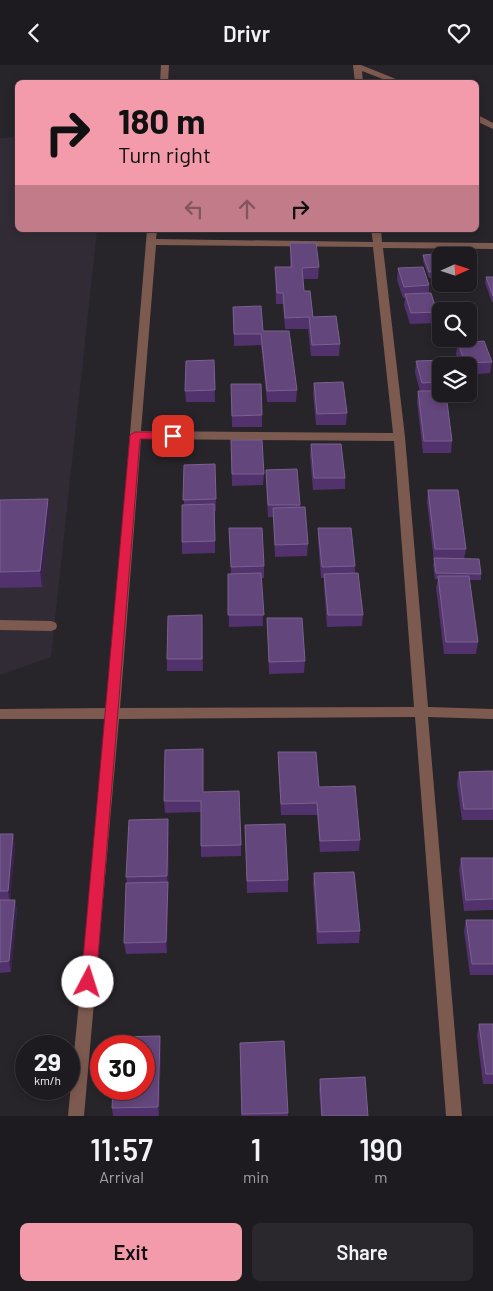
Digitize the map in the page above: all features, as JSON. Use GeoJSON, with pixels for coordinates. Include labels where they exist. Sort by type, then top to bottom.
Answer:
{"type":"FeatureCollection","features":[{"type":"Feature","properties":{"kind":"street"},"geometry":{"type":"LineString","coordinates":[[164,80],[165,65]]}},
{"type":"Feature","properties":{"kind":"street"},"geometry":{"type":"LineString","coordinates":[[359,80],[357,66],[394,80]]}},
{"type":"Feature","properties":{"kind":"street"},"geometry":{"type":"LineString","coordinates":[[479,119],[493,126]]}},
{"type":"Feature","properties":{"kind":"street"},"geometry":{"type":"LineString","coordinates":[[376,232],[399,437],[454,1116]]}},
{"type":"Feature","properties":{"kind":"street"},"geometry":{"type":"LineString","coordinates":[[76,1116],[112,715],[151,236],[377,246],[493,246]]}},
{"type":"Feature","properties":{"kind":"street"},"geometry":{"type":"LineString","coordinates":[[135,435],[399,437]]}},
{"type":"Feature","properties":{"kind":"street"},"geometry":{"type":"LineString","coordinates":[[0,625],[51,626]]}},
{"type":"Feature","properties":{"kind":"street"},"geometry":{"type":"LineString","coordinates":[[0,714],[112,715],[422,712],[493,714]]}},
{"type":"Feature","properties":{"kind":"shaded area"},"geometry":{"type":"Polygon","coordinates":[[[15,137],[15,232],[97,232],[51,657],[0,675],[0,138],[15,137]]]}},
{"type":"Feature","properties":{"kind":"building"},"geometry":{"type":"Polygon","coordinates":[[[290,243],[316,243],[319,267],[302,268],[304,291],[310,291],[313,317],[336,316],[340,344],[312,345],[309,317],[285,318],[283,293],[277,293],[275,267],[292,267],[290,243]]]}},
{"type":"Feature","properties":{"kind":"building"},"geometry":{"type":"Polygon","coordinates":[[[432,254],[432,272],[429,272],[423,255],[432,254]]]}},
{"type":"Feature","properties":{"kind":"building"},"geometry":{"type":"Polygon","coordinates":[[[423,267],[429,285],[404,287],[398,268],[423,267]]]}},
{"type":"Feature","properties":{"kind":"building"},"geometry":{"type":"Polygon","coordinates":[[[486,277],[493,277],[493,296],[486,277]]]}},
{"type":"Feature","properties":{"kind":"building"},"geometry":{"type":"Polygon","coordinates":[[[431,293],[434,302],[432,302],[432,312],[411,313],[405,294],[431,293]]]}},
{"type":"Feature","properties":{"kind":"building"},"geometry":{"type":"Polygon","coordinates":[[[261,306],[263,331],[289,331],[297,390],[267,391],[261,334],[234,334],[233,307],[261,306]]]}},
{"type":"Feature","properties":{"kind":"building"},"geometry":{"type":"Polygon","coordinates":[[[484,341],[492,362],[477,363],[477,357],[463,357],[459,347],[477,347],[477,342],[484,341]]]}},
{"type":"Feature","properties":{"kind":"building"},"geometry":{"type":"Polygon","coordinates":[[[214,360],[215,390],[185,391],[186,361],[214,360]]]}},
{"type":"Feature","properties":{"kind":"building"},"geometry":{"type":"Polygon","coordinates":[[[432,360],[432,382],[422,383],[416,361],[432,360]]]}},
{"type":"Feature","properties":{"kind":"building"},"geometry":{"type":"Polygon","coordinates":[[[343,382],[347,413],[317,414],[314,383],[343,382]]]}},
{"type":"Feature","properties":{"kind":"building"},"geometry":{"type":"Polygon","coordinates":[[[231,384],[261,384],[262,415],[232,416],[231,384]]]}},
{"type":"Feature","properties":{"kind":"building"},"geometry":{"type":"Polygon","coordinates":[[[418,391],[432,391],[432,402],[447,402],[452,441],[424,441],[418,391]]]}},
{"type":"Feature","properties":{"kind":"building"},"geometry":{"type":"Polygon","coordinates":[[[231,440],[262,440],[264,474],[232,474],[231,440]]]}},
{"type":"Feature","properties":{"kind":"building"},"geometry":{"type":"Polygon","coordinates":[[[311,444],[341,444],[345,478],[314,478],[311,444]]]}},
{"type":"Feature","properties":{"kind":"building"},"geometry":{"type":"Polygon","coordinates":[[[215,464],[216,499],[183,500],[184,465],[215,464]]]}},
{"type":"Feature","properties":{"kind":"building"},"geometry":{"type":"Polygon","coordinates":[[[297,469],[300,505],[268,505],[266,470],[297,469]]]}},
{"type":"Feature","properties":{"kind":"building"},"geometry":{"type":"Polygon","coordinates":[[[428,490],[458,490],[466,549],[435,549],[428,490]]]}},
{"type":"Feature","properties":{"kind":"building"},"geometry":{"type":"Polygon","coordinates":[[[48,499],[40,571],[0,572],[0,500],[48,499]]]}},
{"type":"Feature","properties":{"kind":"building"},"geometry":{"type":"Polygon","coordinates":[[[214,504],[215,541],[182,542],[182,505],[214,504]]]}},
{"type":"Feature","properties":{"kind":"building"},"geometry":{"type":"Polygon","coordinates":[[[305,507],[308,544],[275,545],[273,508],[305,507]]]}},
{"type":"Feature","properties":{"kind":"building"},"geometry":{"type":"Polygon","coordinates":[[[229,528],[262,528],[264,566],[231,567],[229,528]]]}},
{"type":"Feature","properties":{"kind":"building"},"geometry":{"type":"Polygon","coordinates":[[[318,528],[351,528],[355,566],[322,567],[318,528]]]}},
{"type":"Feature","properties":{"kind":"building"},"geometry":{"type":"Polygon","coordinates":[[[434,558],[479,559],[481,574],[436,573],[434,558]]]}},
{"type":"Feature","properties":{"kind":"building"},"geometry":{"type":"Polygon","coordinates":[[[261,573],[264,615],[228,615],[228,574],[261,573]]]}},
{"type":"Feature","properties":{"kind":"building"},"geometry":{"type":"Polygon","coordinates":[[[358,573],[363,615],[328,615],[324,574],[358,573]]]}},
{"type":"Feature","properties":{"kind":"building"},"geometry":{"type":"Polygon","coordinates":[[[438,576],[469,576],[478,642],[446,642],[438,576]]]}},
{"type":"Feature","properties":{"kind":"building"},"geometry":{"type":"Polygon","coordinates":[[[202,615],[202,659],[167,659],[168,616],[202,615]]]}},
{"type":"Feature","properties":{"kind":"building"},"geometry":{"type":"Polygon","coordinates":[[[267,618],[302,618],[305,661],[269,662],[267,618]]]}},
{"type":"Feature","properties":{"kind":"building"},"geometry":{"type":"Polygon","coordinates":[[[203,749],[203,792],[239,791],[241,845],[201,846],[201,801],[164,801],[165,750],[203,749]]]}},
{"type":"Feature","properties":{"kind":"building"},"geometry":{"type":"Polygon","coordinates":[[[278,752],[316,752],[319,787],[355,786],[360,840],[320,841],[317,803],[281,804],[278,752]]]}},
{"type":"Feature","properties":{"kind":"building"},"geometry":{"type":"Polygon","coordinates":[[[493,771],[493,809],[464,809],[459,772],[493,771]]]}},
{"type":"Feature","properties":{"kind":"building"},"geometry":{"type":"Polygon","coordinates":[[[168,819],[167,876],[126,877],[129,820],[168,819]]]}},
{"type":"Feature","properties":{"kind":"building"},"geometry":{"type":"Polygon","coordinates":[[[285,824],[288,880],[247,881],[245,825],[285,824]]]}},
{"type":"Feature","properties":{"kind":"building"},"geometry":{"type":"Polygon","coordinates":[[[0,834],[13,834],[8,891],[0,891],[0,834]]]}},
{"type":"Feature","properties":{"kind":"building"},"geometry":{"type":"Polygon","coordinates":[[[461,858],[493,858],[493,899],[466,900],[461,858]]]}},
{"type":"Feature","properties":{"kind":"building"},"geometry":{"type":"Polygon","coordinates":[[[354,872],[360,931],[318,932],[314,873],[354,872]]]}},
{"type":"Feature","properties":{"kind":"building"},"geometry":{"type":"Polygon","coordinates":[[[168,882],[166,942],[124,943],[126,883],[168,882]]]}},
{"type":"Feature","properties":{"kind":"building"},"geometry":{"type":"Polygon","coordinates":[[[0,900],[15,900],[9,961],[0,962],[0,900]]]}},
{"type":"Feature","properties":{"kind":"building"},"geometry":{"type":"Polygon","coordinates":[[[466,920],[493,920],[493,964],[472,964],[466,920]]]}},
{"type":"Feature","properties":{"kind":"building"},"geometry":{"type":"Polygon","coordinates":[[[479,1024],[493,1024],[493,1074],[486,1074],[479,1024]]]}},
{"type":"Feature","properties":{"kind":"building"},"geometry":{"type":"Polygon","coordinates":[[[155,1036],[160,1036],[158,1107],[112,1108],[112,1100],[155,1100],[155,1036]]]}},
{"type":"Feature","properties":{"kind":"building"},"geometry":{"type":"Polygon","coordinates":[[[284,1041],[288,1113],[242,1114],[240,1043],[284,1041]]]}},
{"type":"Feature","properties":{"kind":"building"},"geometry":{"type":"Polygon","coordinates":[[[365,1077],[368,1116],[322,1116],[320,1079],[365,1077]]]}},
{"type":"Feature","properties":{"kind":"route"},"geometry":{"type":"LineString","coordinates":[[88,982],[111,734],[135,435],[173,436]]}}]}
